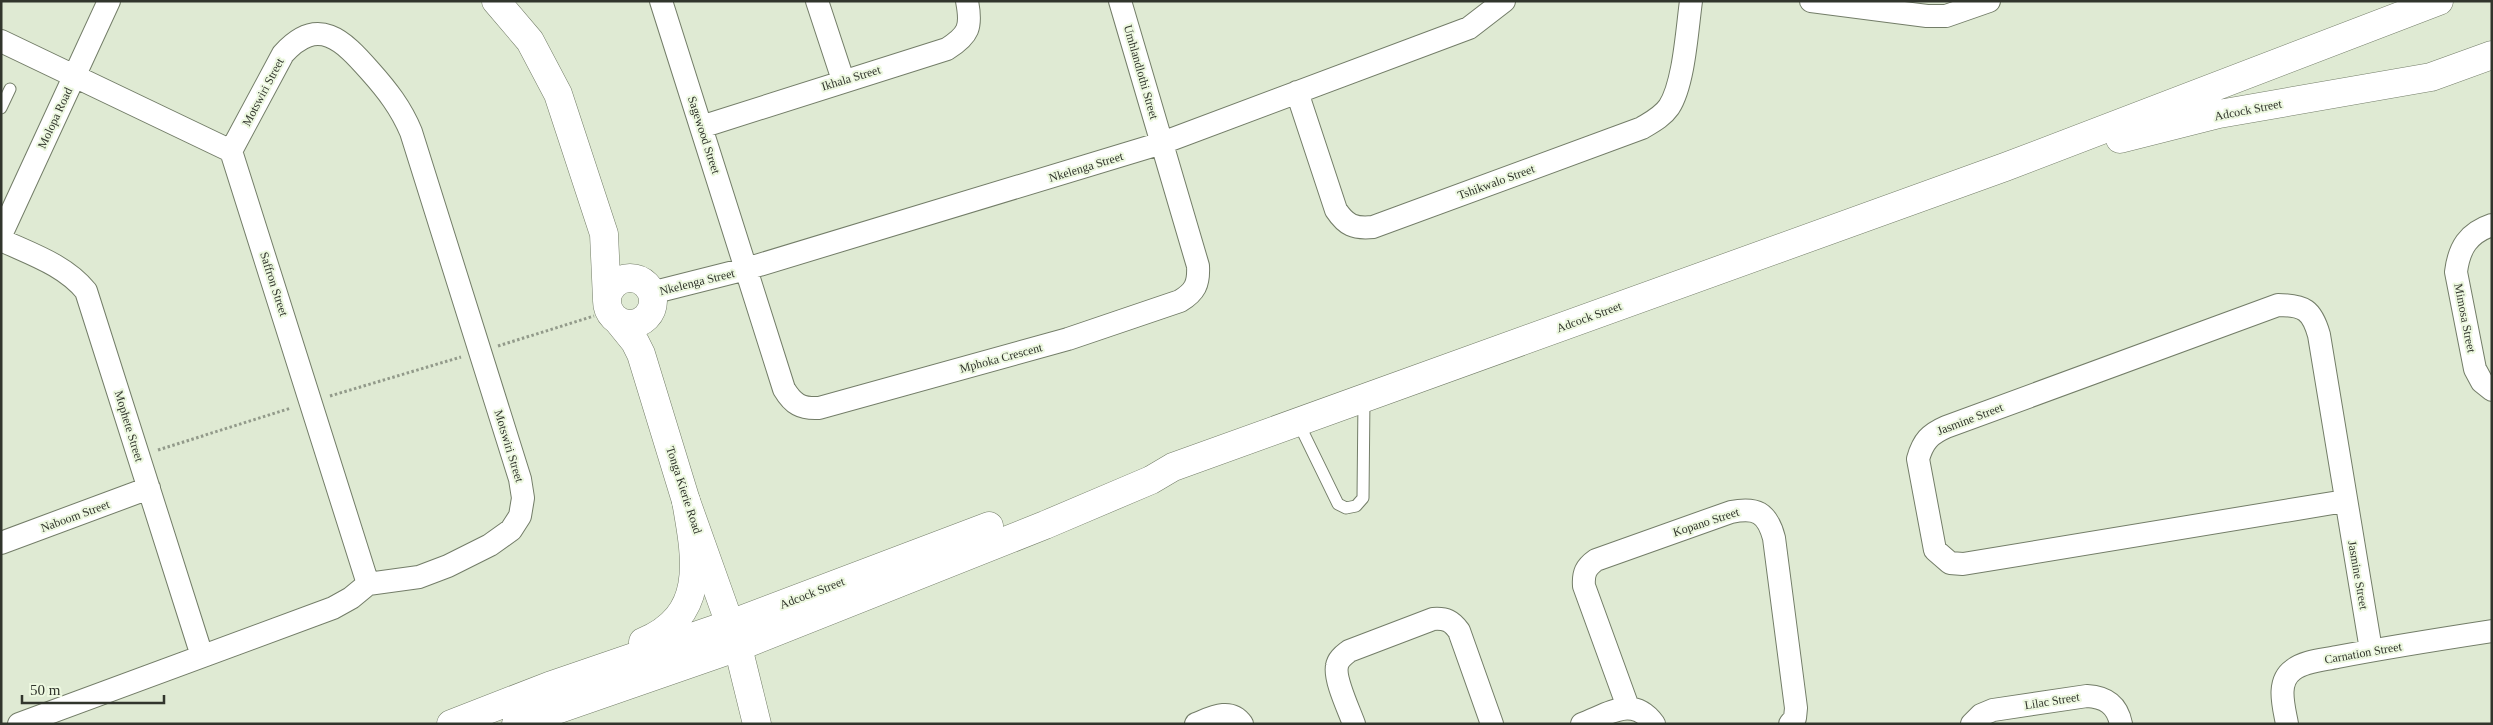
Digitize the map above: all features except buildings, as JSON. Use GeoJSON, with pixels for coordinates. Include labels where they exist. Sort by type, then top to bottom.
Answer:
{"type":"FeatureCollection","features":[{"type":"Feature","properties":{"kind":"main road"},"geometry":{"type":"LineString","coordinates":[[496,1],[530,41],[558,94],[604,234],[611,310]]}},
{"type":"Feature","properties":{"kind":"main road","name":"Adcock Street"},"geometry":{"type":"LineString","coordinates":[[516,724],[734,635],[1045,525],[1151,480],[1173,467],[2005,167],[2439,1]]}},
{"type":"Feature","properties":{"kind":"main road","name":"Adcock Street"},"geometry":{"type":"LineString","coordinates":[[2005,167],[2220,114],[2432,77],[2492,55]]}},
{"type":"Feature","properties":{"kind":"main road"},"geometry":{"type":"LineString","coordinates":[[604,234],[648,297]]}},
{"type":"Feature","properties":{"kind":"main road"},"geometry":{"type":"LineString","coordinates":[[611,310],[611,287],[621,279],[633,278],[648,297]]}},
{"type":"Feature","properties":{"kind":"main road"},"geometry":{"type":"LineString","coordinates":[[611,310],[637,323],[648,297]]}},
{"type":"Feature","properties":{"kind":"main road","name":"Tonga Kierie Road"},"geometry":{"type":"LineString","coordinates":[[641,354],[648,297]]}},
{"type":"Feature","properties":{"kind":"main road","name":"Tonga Kierie Road"},"geometry":{"type":"LineString","coordinates":[[611,310],[635,342],[641,354],[686,501],[734,635],[756,724]]}},
{"type":"Feature","properties":{"kind":"main road"},"geometry":{"type":"LineString","coordinates":[[549,686],[587,664],[666,631],[676,620],[689,596],[696,556],[686,501]]}},
{"type":"Feature","properties":{"kind":"main road","name":"Adcock Street"},"geometry":{"type":"LineString","coordinates":[[451,724],[549,686],[734,635]]}},
{"type":"Feature","properties":{"kind":"street","name":"Molopa Road"},"geometry":{"type":"LineString","coordinates":[[1,235],[109,1]]}},
{"type":"Feature","properties":{"kind":"street","name":"Sagewood Street"},"geometry":{"type":"LineString","coordinates":[[661,1],[746,269]]}},
{"type":"Feature","properties":{"kind":"street"},"geometry":{"type":"LineString","coordinates":[[817,1],[843,80]]}},
{"type":"Feature","properties":{"kind":"street","name":"Ikhala Street"},"geometry":{"type":"LineString","coordinates":[[701,126],[946,49],[960,41],[967,33],[970,18],[966,1]]}},
{"type":"Feature","properties":{"kind":"street","name":"Umhlandlothi Street"},"geometry":{"type":"LineString","coordinates":[[1120,1],[1162,143]]}},
{"type":"Feature","properties":{"kind":"street","name":"Nkelenga Street"},"geometry":{"type":"LineString","coordinates":[[648,297],[1162,143],[1470,28],[1504,1]]}},
{"type":"Feature","properties":{"kind":"street","name":"Tshikwalo Street"},"geometry":{"type":"LineString","coordinates":[[1297,92],[1336,210],[1344,222],[1358,229],[1373,228],[1642,128],[1658,119],[1668,108],[1677,93],[1691,1]]}},
{"type":"Feature","properties":{"kind":"street"},"geometry":{"type":"LineString","coordinates":[[1811,1],[1927,16],[1946,16],[1989,1]]}},
{"type":"Feature","properties":{"kind":"street","name":"Motswiri Street"},"geometry":{"type":"LineString","coordinates":[[231,151],[283,54],[295,41],[309,34],[324,34],[338,38],[351,48],[391,95],[402,112],[411,132],[520,479],[524,498],[520,516],[510,530],[490,545],[448,566],[419,577],[368,584]]}},
{"type":"Feature","properties":{"kind":"street"},"geometry":{"type":"LineString","coordinates":[[1,41],[231,151]]}},
{"type":"Feature","properties":{"kind":"street","name":"Mphoka Crescent"},"geometry":{"type":"LineString","coordinates":[[746,269],[784,389],[792,402],[804,408],[819,408],[1068,339],[1180,301],[1192,294],[1199,281],[1198,266],[1162,143]]}},
{"type":"Feature","properties":{"kind":"street","name":"Saffron Street"},"geometry":{"type":"LineString","coordinates":[[231,151],[368,584]]}},
{"type":"Feature","properties":{"kind":"street","name":"Mimosa Street"},"geometry":{"type":"LineString","coordinates":[[2492,225],[2481,229],[2464,245],[2458,256],[2456,272],[2474,369],[2482,382],[2492,390]]}},
{"type":"Feature","properties":{"kind":"street","name":"Mophete Street"},"geometry":{"type":"LineString","coordinates":[[1,240],[61,269],[76,279],[86,291],[202,656]]}},
{"type":"Feature","properties":{"kind":"street","name":"Jasmine Street"},"geometry":{"type":"LineString","coordinates":[[2345,501],[1962,564],[1950,563],[1935,550],[1918,459],[1922,446],[1928,437],[1946,427],[2278,305],[2295,305],[2306,310],[2314,320],[2319,336],[2371,650]]}},
{"type":"Feature","properties":{"kind":"street","name":"Naboom Street"},"geometry":{"type":"LineString","coordinates":[[1,543],[148,488]]}},
{"type":"Feature","properties":{"kind":"street","name":"Kopano Street"},"geometry":{"type":"LineString","coordinates":[[1628,707],[1584,586],[1583,575],[1588,566],[1605,557],[1730,512],[1746,509],[1762,514],[1771,525],[1774,538],[1796,708],[1795,718],[1790,724]]}},
{"type":"Feature","properties":{"kind":"street"},"geometry":{"type":"LineString","coordinates":[[19,724],[333,608],[351,598],[368,584]]}},
{"type":"Feature","properties":{"kind":"street"},"geometry":{"type":"LineString","coordinates":[[1354,724],[1337,676],[1336,666],[1341,657],[1349,651],[1425,622],[1444,618],[1453,623],[1459,632],[1492,724]]}},
{"type":"Feature","properties":{"kind":"street","name":"Carnation Street"},"geometry":{"type":"LineString","coordinates":[[2287,724],[2282,696],[2284,682],[2292,670],[2305,663],[2371,650],[2492,632]]}},
{"type":"Feature","properties":{"kind":"street","name":"Lilac Street"},"geometry":{"type":"LineString","coordinates":[[1972,724],[1981,715],[1993,710],[2087,696],[2102,697],[2114,706],[2121,724]]}},
{"type":"Feature","properties":{"kind":"street"},"geometry":{"type":"LineString","coordinates":[[1582,724],[1628,707],[1646,713],[1654,724]]}},
{"type":"Feature","properties":{"kind":"street"},"geometry":{"type":"LineString","coordinates":[[1196,724],[1218,715],[1229,714],[1238,718],[1242,724]]}},
{"type":"Feature","properties":{"kind":"lane"},"geometry":{"type":"LineString","coordinates":[[1,108],[10,89]]}},
{"type":"Feature","properties":{"kind":"lane"},"geometry":{"type":"LineString","coordinates":[[1298,422],[1338,504],[1346,508],[1356,506],[1363,498],[1364,398]]}},
{"type":"Feature","properties":{"kind":"path"},"geometry":{"type":"LineString","coordinates":[[138,456],[611,310]]}}]}
